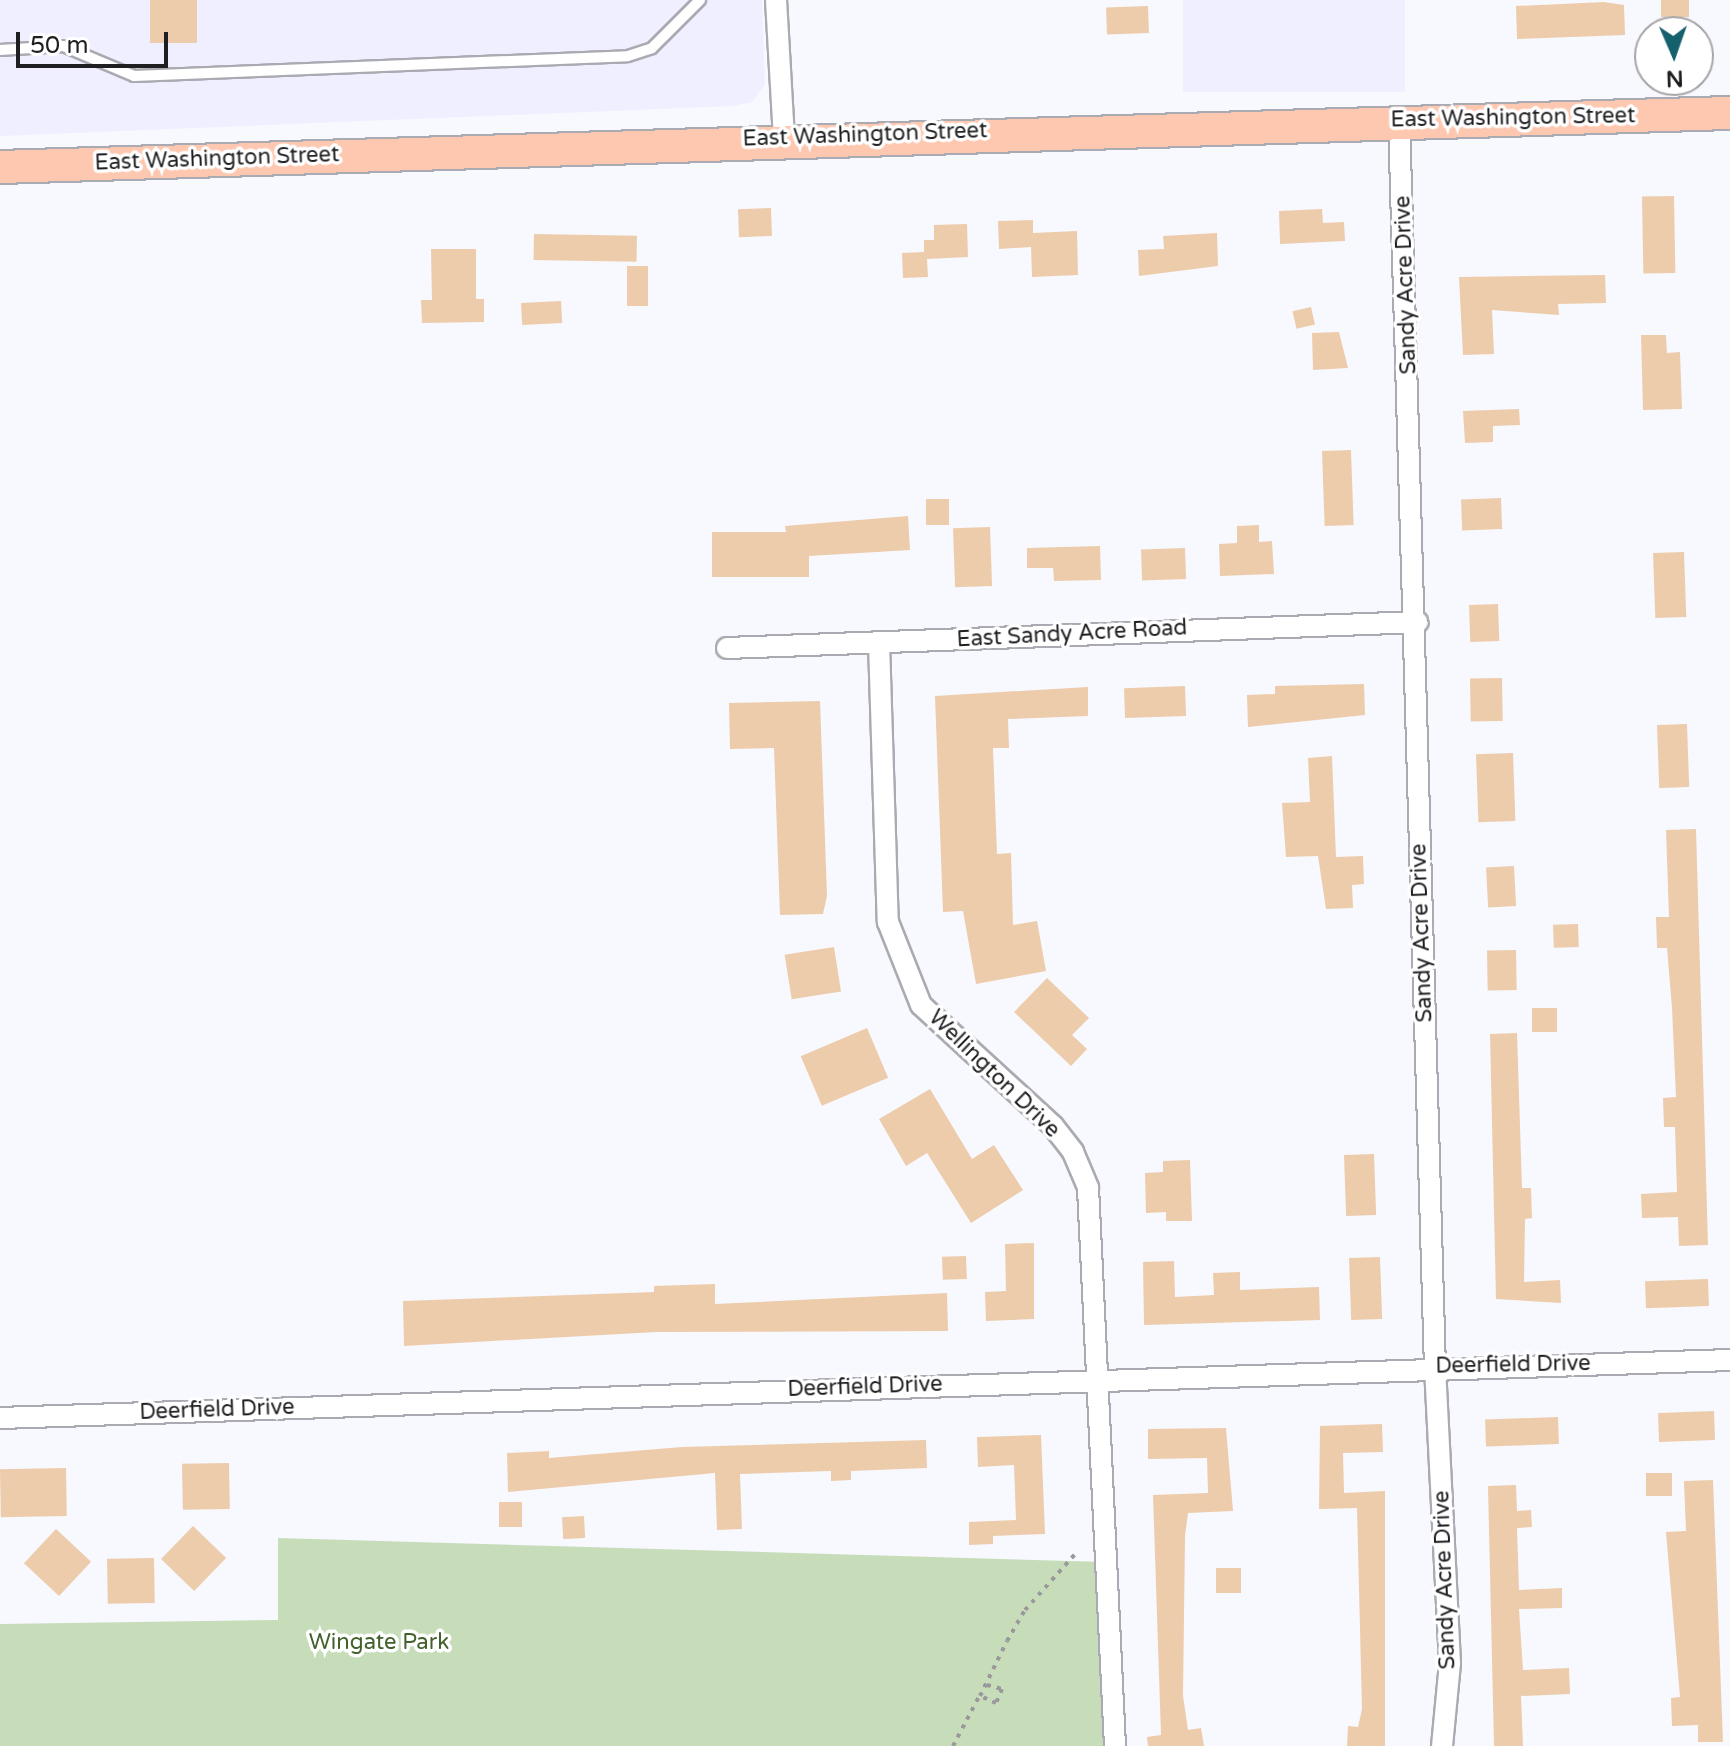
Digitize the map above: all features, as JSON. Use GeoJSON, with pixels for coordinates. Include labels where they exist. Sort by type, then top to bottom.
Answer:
{"type":"FeatureCollection","features":[{"type":"Feature","properties":{"kind":"main road","name":"East Washington Street"},"geometry":{"type":"LineString","coordinates":[[0,167],[784,138],[1399,119],[1730,113]]}},
{"type":"Feature","properties":{"kind":"street"},"geometry":{"type":"LineString","coordinates":[[776,0],[784,138]]}},
{"type":"Feature","properties":{"kind":"street","name":"Sandy Acre Drive"},"geometry":{"type":"LineString","coordinates":[[1399,119],[1418,622],[1435,1367],[1450,1663],[1442,1746]]}},
{"type":"Feature","properties":{"kind":"street","name":"East Sandy Acre Road"},"geometry":{"type":"LineString","coordinates":[[727,648],[1418,622]]}},
{"type":"Feature","properties":{"kind":"street","name":"Wellington Drive"},"geometry":{"type":"LineString","coordinates":[[879,643],[888,922],[921,1005],[1073,1152],[1088,1188],[1115,1746]]}},
{"type":"Feature","properties":{"kind":"street","name":"Deerfield Drive"},"geometry":{"type":"LineString","coordinates":[[0,1418],[1435,1367],[1730,1360]]}},
{"type":"Feature","properties":{"kind":"lane"},"geometry":{"type":"LineString","coordinates":[[0,50],[63,46],[134,76],[628,56],[652,48],[700,0]]}},
{"type":"Feature","properties":{"kind":"path"},"geometry":{"type":"LineString","coordinates":[[953,1746],[1025,1610],[1077,1552]]}},
{"type":"Feature","properties":{"kind":"path"},"geometry":{"type":"LineString","coordinates":[[987,1685],[1002,1689],[996,1703],[980,1696],[987,1685]]}},
{"type":"Feature","properties":{"kind":"shaded area"},"geometry":{"type":"Polygon","coordinates":[[[0,0],[762,0],[765,85],[752,102],[732,106],[0,136],[0,0]]]}},
{"type":"Feature","properties":{"kind":"shaded area"},"geometry":{"type":"Polygon","coordinates":[[[1183,0],[1405,0],[1405,92],[1183,92],[1183,0]]]}},
{"type":"Feature","properties":{"kind":"green space","name":"Wingate Park"},"geometry":{"type":"Polygon","coordinates":[[[278,1538],[1105,1562],[1117,1746],[0,1746],[0,1624],[278,1620],[278,1538]]]}},
{"type":"Feature","properties":{"kind":"building"},"geometry":{"type":"Polygon","coordinates":[[[150,0],[197,0],[197,43],[150,43],[150,0]]]}},
{"type":"Feature","properties":{"kind":"building"},"geometry":{"type":"Polygon","coordinates":[[[1661,0],[1689,0],[1689,16],[1661,16],[1661,0]]]}},
{"type":"Feature","properties":{"kind":"building"},"geometry":{"type":"Polygon","coordinates":[[[1604,2],[1624,5],[1625,35],[1517,39],[1516,6],[1604,2]]]}},
{"type":"Feature","properties":{"kind":"building"},"geometry":{"type":"Polygon","coordinates":[[[1148,6],[1149,33],[1107,34],[1106,7],[1148,6]]]}},
{"type":"Feature","properties":{"kind":"building"},"geometry":{"type":"Polygon","coordinates":[[[1674,196],[1675,273],[1643,274],[1642,197],[1674,196]]]}},
{"type":"Feature","properties":{"kind":"building"},"geometry":{"type":"Polygon","coordinates":[[[771,208],[772,236],[739,237],[738,209],[771,208]]]}},
{"type":"Feature","properties":{"kind":"building"},"geometry":{"type":"Polygon","coordinates":[[[1322,209],[1323,223],[1344,222],[1345,241],[1280,244],[1279,211],[1322,209]]]}},
{"type":"Feature","properties":{"kind":"building"},"geometry":{"type":"Polygon","coordinates":[[[1033,220],[1033,233],[1077,231],[1078,275],[1032,277],[1031,247],[999,249],[998,221],[1033,220]]]}},
{"type":"Feature","properties":{"kind":"building"},"geometry":{"type":"Polygon","coordinates":[[[967,224],[968,257],[927,259],[928,277],[903,278],[902,253],[924,252],[924,240],[934,240],[934,225],[967,224]]]}},
{"type":"Feature","properties":{"kind":"building"},"geometry":{"type":"Polygon","coordinates":[[[1217,233],[1218,266],[1139,276],[1138,250],[1164,249],[1163,236],[1217,233]]]}},
{"type":"Feature","properties":{"kind":"building"},"geometry":{"type":"Polygon","coordinates":[[[534,234],[637,236],[637,262],[534,260],[534,234]]]}},
{"type":"Feature","properties":{"kind":"building"},"geometry":{"type":"Polygon","coordinates":[[[431,249],[476,249],[476,299],[484,299],[484,322],[422,323],[421,300],[432,300],[431,249]]]}},
{"type":"Feature","properties":{"kind":"building"},"geometry":{"type":"Polygon","coordinates":[[[627,266],[648,266],[648,306],[627,306],[627,266]]]}},
{"type":"Feature","properties":{"kind":"building"},"geometry":{"type":"Polygon","coordinates":[[[1605,275],[1606,303],[1558,304],[1559,315],[1492,310],[1494,354],[1463,355],[1459,277],[1605,275]]]}},
{"type":"Feature","properties":{"kind":"building"},"geometry":{"type":"Polygon","coordinates":[[[561,301],[562,323],[522,325],[521,303],[561,301]]]}},
{"type":"Feature","properties":{"kind":"building"},"geometry":{"type":"Polygon","coordinates":[[[1311,307],[1315,325],[1297,329],[1292,311],[1311,307]]]}},
{"type":"Feature","properties":{"kind":"building"},"geometry":{"type":"Polygon","coordinates":[[[1339,332],[1348,368],[1313,370],[1312,333],[1339,332]]]}},
{"type":"Feature","properties":{"kind":"building"},"geometry":{"type":"Polygon","coordinates":[[[1641,335],[1666,335],[1667,353],[1680,352],[1682,409],[1643,410],[1641,335]]]}},
{"type":"Feature","properties":{"kind":"building"},"geometry":{"type":"Polygon","coordinates":[[[1519,409],[1520,425],[1493,426],[1493,442],[1465,443],[1463,411],[1519,409]]]}},
{"type":"Feature","properties":{"kind":"building"},"geometry":{"type":"Polygon","coordinates":[[[1351,450],[1354,525],[1325,526],[1322,451],[1351,450]]]}},
{"type":"Feature","properties":{"kind":"building"},"geometry":{"type":"Polygon","coordinates":[[[1501,498],[1502,529],[1462,530],[1461,499],[1501,498]]]}},
{"type":"Feature","properties":{"kind":"building"},"geometry":{"type":"Polygon","coordinates":[[[926,499],[949,499],[949,525],[926,525],[926,499]]]}},
{"type":"Feature","properties":{"kind":"building"},"geometry":{"type":"Polygon","coordinates":[[[908,516],[910,550],[809,556],[809,577],[712,577],[712,532],[786,532],[785,526],[908,516]]]}},
{"type":"Feature","properties":{"kind":"building"},"geometry":{"type":"Polygon","coordinates":[[[1259,525],[1259,542],[1272,541],[1274,574],[1220,576],[1219,544],[1237,543],[1237,526],[1259,525]]]}},
{"type":"Feature","properties":{"kind":"building"},"geometry":{"type":"Polygon","coordinates":[[[990,527],[992,586],[955,587],[953,528],[990,527]]]}},
{"type":"Feature","properties":{"kind":"building"},"geometry":{"type":"Polygon","coordinates":[[[1100,546],[1101,580],[1054,581],[1053,568],[1027,568],[1027,548],[1100,546]]]}},
{"type":"Feature","properties":{"kind":"building"},"geometry":{"type":"Polygon","coordinates":[[[1185,548],[1186,579],[1142,581],[1141,550],[1185,548]]]}},
{"type":"Feature","properties":{"kind":"building"},"geometry":{"type":"Polygon","coordinates":[[[1684,552],[1686,617],[1655,618],[1653,553],[1684,552]]]}},
{"type":"Feature","properties":{"kind":"building"},"geometry":{"type":"Polygon","coordinates":[[[1498,604],[1499,641],[1470,642],[1469,605],[1498,604]]]}},
{"type":"Feature","properties":{"kind":"building"},"geometry":{"type":"Polygon","coordinates":[[[1502,678],[1503,721],[1471,722],[1470,679],[1502,678]]]}},
{"type":"Feature","properties":{"kind":"building"},"geometry":{"type":"Polygon","coordinates":[[[1364,684],[1365,715],[1248,727],[1247,695],[1275,694],[1275,686],[1364,684]]]}},
{"type":"Feature","properties":{"kind":"building"},"geometry":{"type":"Polygon","coordinates":[[[1185,686],[1186,716],[1125,718],[1124,688],[1185,686]]]}},
{"type":"Feature","properties":{"kind":"building"},"geometry":{"type":"Polygon","coordinates":[[[1088,687],[1088,716],[1008,719],[1009,748],[993,748],[997,854],[1011,853],[1013,925],[1037,921],[1046,971],[976,984],[963,911],[943,912],[935,696],[1088,687]]]}},
{"type":"Feature","properties":{"kind":"building"},"geometry":{"type":"Polygon","coordinates":[[[820,701],[827,896],[823,914],[780,915],[774,748],[730,749],[729,703],[820,701]]]}},
{"type":"Feature","properties":{"kind":"building"},"geometry":{"type":"Polygon","coordinates":[[[1687,724],[1689,787],[1659,788],[1657,725],[1687,724]]]}},
{"type":"Feature","properties":{"kind":"building"},"geometry":{"type":"Polygon","coordinates":[[[1513,753],[1515,821],[1478,822],[1476,754],[1513,753]]]}},
{"type":"Feature","properties":{"kind":"building"},"geometry":{"type":"Polygon","coordinates":[[[1332,756],[1336,857],[1363,856],[1364,884],[1352,885],[1353,908],[1326,909],[1318,856],[1286,857],[1282,803],[1310,802],[1308,758],[1332,756]]]}},
{"type":"Feature","properties":{"kind":"building"},"geometry":{"type":"Polygon","coordinates":[[[1696,829],[1708,1245],[1679,1246],[1678,1217],[1642,1218],[1641,1194],[1677,1192],[1675,1127],[1664,1127],[1663,1098],[1676,1097],[1672,1008],[1667,948],[1657,948],[1656,917],[1669,917],[1666,830],[1696,829]]]}},
{"type":"Feature","properties":{"kind":"building"},"geometry":{"type":"Polygon","coordinates":[[[1514,866],[1516,906],[1488,907],[1486,867],[1514,866]]]}},
{"type":"Feature","properties":{"kind":"building"},"geometry":{"type":"Polygon","coordinates":[[[1578,924],[1579,947],[1554,948],[1553,925],[1578,924]]]}},
{"type":"Feature","properties":{"kind":"building"},"geometry":{"type":"Polygon","coordinates":[[[834,947],[841,991],[792,999],[785,955],[834,947]]]}},
{"type":"Feature","properties":{"kind":"building"},"geometry":{"type":"Polygon","coordinates":[[[1516,950],[1517,990],[1488,991],[1487,951],[1516,950]]]}},
{"type":"Feature","properties":{"kind":"building"},"geometry":{"type":"Polygon","coordinates":[[[1047,978],[1089,1018],[1072,1035],[1087,1049],[1071,1066],[1014,1012],[1047,978]]]}},
{"type":"Feature","properties":{"kind":"building"},"geometry":{"type":"Polygon","coordinates":[[[1532,1008],[1557,1008],[1557,1032],[1532,1032],[1532,1008]]]}},
{"type":"Feature","properties":{"kind":"building"},"geometry":{"type":"Polygon","coordinates":[[[867,1028],[888,1078],[822,1106],[801,1056],[867,1028]]]}},
{"type":"Feature","properties":{"kind":"building"},"geometry":{"type":"Polygon","coordinates":[[[1517,1033],[1522,1188],[1531,1188],[1532,1218],[1525,1219],[1524,1282],[1560,1280],[1561,1303],[1496,1299],[1490,1034],[1517,1033]]]}},
{"type":"Feature","properties":{"kind":"building"},"geometry":{"type":"Polygon","coordinates":[[[930,1089],[972,1159],[994,1145],[1023,1190],[971,1223],[927,1153],[906,1166],[879,1119],[930,1089]]]}},
{"type":"Feature","properties":{"kind":"building"},"geometry":{"type":"Polygon","coordinates":[[[1374,1154],[1376,1215],[1346,1216],[1344,1155],[1374,1154]]]}},
{"type":"Feature","properties":{"kind":"building"},"geometry":{"type":"Polygon","coordinates":[[[1190,1160],[1192,1221],[1166,1221],[1166,1212],[1146,1213],[1145,1173],[1163,1172],[1163,1161],[1190,1160]]]}},
{"type":"Feature","properties":{"kind":"building"},"geometry":{"type":"Polygon","coordinates":[[[1034,1243],[1034,1319],[986,1321],[985,1292],[1006,1291],[1005,1244],[1034,1243]]]}},
{"type":"Feature","properties":{"kind":"building"},"geometry":{"type":"Polygon","coordinates":[[[966,1256],[967,1279],[943,1280],[942,1257],[966,1256]]]}},
{"type":"Feature","properties":{"kind":"building"},"geometry":{"type":"Polygon","coordinates":[[[1380,1257],[1382,1319],[1351,1320],[1349,1258],[1380,1257]]]}},
{"type":"Feature","properties":{"kind":"building"},"geometry":{"type":"Polygon","coordinates":[[[1174,1261],[1175,1297],[1214,1295],[1213,1273],[1240,1272],[1240,1290],[1319,1287],[1320,1320],[1144,1325],[1143,1262],[1174,1261]]]}},
{"type":"Feature","properties":{"kind":"building"},"geometry":{"type":"Polygon","coordinates":[[[1708,1279],[1709,1306],[1646,1308],[1645,1281],[1708,1279]]]}},
{"type":"Feature","properties":{"kind":"building"},"geometry":{"type":"Polygon","coordinates":[[[715,1284],[715,1304],[947,1293],[948,1331],[656,1332],[404,1346],[403,1301],[654,1292],[654,1286],[715,1284]]]}},
{"type":"Feature","properties":{"kind":"building"},"geometry":{"type":"Polygon","coordinates":[[[1714,1411],[1715,1440],[1659,1442],[1658,1413],[1714,1411]]]}},
{"type":"Feature","properties":{"kind":"building"},"geometry":{"type":"Polygon","coordinates":[[[1558,1417],[1559,1444],[1486,1447],[1485,1420],[1558,1417]]]}},
{"type":"Feature","properties":{"kind":"building"},"geometry":{"type":"Polygon","coordinates":[[[1382,1424],[1383,1452],[1343,1453],[1344,1493],[1385,1491],[1385,1746],[1347,1746],[1348,1726],[1358,1727],[1362,1709],[1357,1508],[1319,1509],[1320,1426],[1382,1424]]]}},
{"type":"Feature","properties":{"kind":"building"},"geometry":{"type":"Polygon","coordinates":[[[1226,1428],[1233,1511],[1188,1513],[1185,1536],[1183,1696],[1188,1730],[1201,1728],[1204,1746],[1148,1746],[1147,1737],[1161,1735],[1153,1495],[1208,1493],[1207,1458],[1148,1459],[1148,1429],[1226,1428]]]}},
{"type":"Feature","properties":{"kind":"building"},"geometry":{"type":"Polygon","coordinates":[[[1041,1435],[1045,1534],[993,1536],[993,1544],[969,1545],[969,1522],[1016,1520],[1014,1465],[978,1467],[977,1437],[1041,1435]]]}},
{"type":"Feature","properties":{"kind":"building"},"geometry":{"type":"Polygon","coordinates":[[[926,1440],[927,1468],[851,1471],[851,1480],[831,1481],[831,1471],[740,1474],[742,1529],[717,1530],[715,1473],[508,1492],[507,1453],[549,1451],[549,1458],[682,1447],[926,1440]]]}},
{"type":"Feature","properties":{"kind":"building"},"geometry":{"type":"Polygon","coordinates":[[[229,1463],[230,1509],[183,1510],[182,1464],[229,1463]]]}},
{"type":"Feature","properties":{"kind":"building"},"geometry":{"type":"Polygon","coordinates":[[[66,1468],[67,1516],[1,1517],[0,1469],[66,1468]]]}},
{"type":"Feature","properties":{"kind":"building"},"geometry":{"type":"Polygon","coordinates":[[[1646,1473],[1672,1473],[1672,1496],[1646,1496],[1646,1473]]]}},
{"type":"Feature","properties":{"kind":"building"},"geometry":{"type":"Polygon","coordinates":[[[1713,1480],[1723,1742],[1698,1742],[1698,1725],[1672,1726],[1671,1698],[1680,1697],[1666,1532],[1686,1531],[1684,1481],[1713,1480]]]}},
{"type":"Feature","properties":{"kind":"building"},"geometry":{"type":"Polygon","coordinates":[[[1516,1485],[1517,1511],[1531,1510],[1532,1527],[1517,1528],[1519,1590],[1562,1588],[1562,1608],[1519,1609],[1523,1670],[1569,1668],[1570,1694],[1521,1696],[1523,1746],[1494,1746],[1488,1486],[1516,1485]]]}},
{"type":"Feature","properties":{"kind":"building"},"geometry":{"type":"Polygon","coordinates":[[[499,1502],[522,1502],[522,1527],[499,1527],[499,1502]]]}},
{"type":"Feature","properties":{"kind":"building"},"geometry":{"type":"Polygon","coordinates":[[[584,1516],[585,1538],[563,1539],[562,1517],[584,1516]]]}},
{"type":"Feature","properties":{"kind":"building"},"geometry":{"type":"Polygon","coordinates":[[[193,1526],[226,1558],[194,1591],[161,1559],[193,1526]]]}},
{"type":"Feature","properties":{"kind":"building"},"geometry":{"type":"Polygon","coordinates":[[[56,1529],[91,1562],[59,1596],[24,1563],[56,1529]]]}},
{"type":"Feature","properties":{"kind":"building"},"geometry":{"type":"Polygon","coordinates":[[[154,1558],[155,1603],[108,1604],[107,1559],[154,1558]]]}},
{"type":"Feature","properties":{"kind":"building"},"geometry":{"type":"Polygon","coordinates":[[[1216,1568],[1241,1568],[1241,1593],[1216,1593],[1216,1568]]]}}]}
